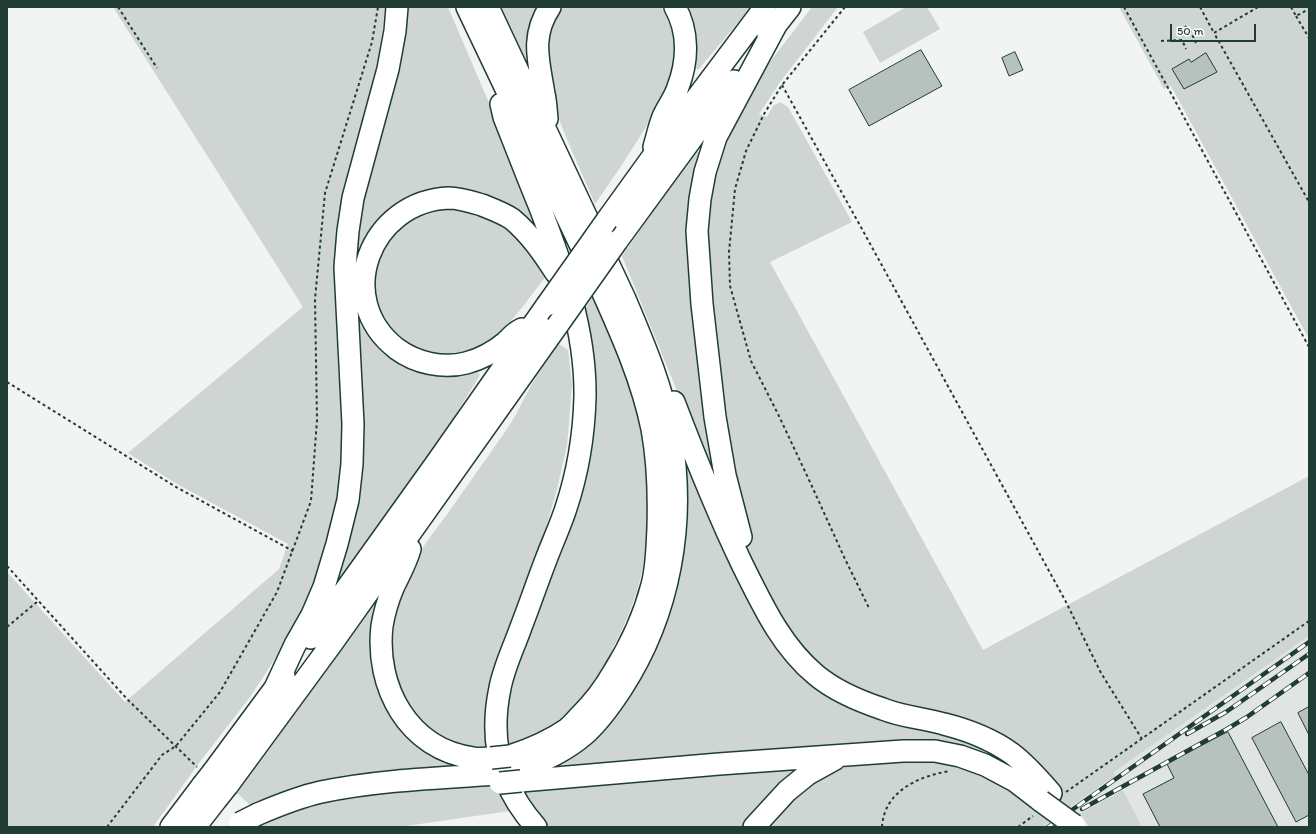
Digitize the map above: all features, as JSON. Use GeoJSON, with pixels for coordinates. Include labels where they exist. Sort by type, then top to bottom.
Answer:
{"type":"FeatureCollection","features":[{"type":"Feature","properties":{"kind":"highway"},"geometry":{"type":"LineString","coordinates":[[276,688],[294,645],[312,615],[324,587],[348,500],[352,464],[353,424],[345,275],[348,231],[353,198],[388,69],[395,31],[397,7]]}},
{"type":"Feature","properties":{"kind":"highway"},"geometry":{"type":"LineString","coordinates":[[467,7],[599,284],[632,362],[645,400],[652,428],[659,486],[657,559],[652,585],[636,631],[622,658],[607,685],[569,728],[551,740],[530,749],[506,771]]}},
{"type":"Feature","properties":{"kind":"highway"},"geometry":{"type":"LineString","coordinates":[[244,821],[288,802],[333,790],[506,771],[535,765],[556,755],[584,735],[602,717],[625,684],[639,659],[659,613],[667,584],[675,538],[677,514],[676,485],[671,436],[664,405],[645,347],[621,292],[488,7]]}},
{"type":"Feature","properties":{"kind":"highway"},"geometry":{"type":"LineString","coordinates":[[549,137],[537,50],[540,30],[545,15],[550,7]]}},
{"type":"Feature","properties":{"kind":"highway"},"geometry":{"type":"LineString","coordinates":[[651,159],[662,119],[678,88],[684,67],[686,51],[685,35],[681,19],[674,7]]}},
{"type":"Feature","properties":{"kind":"highway"},"geometry":{"type":"LineString","coordinates":[[195,827],[214,786],[276,688],[607,220],[765,7]]}},
{"type":"Feature","properties":{"kind":"highway"},"geometry":{"type":"LineString","coordinates":[[171,827],[214,786],[333,642],[617,241],[790,7]]}},
{"type":"Feature","properties":{"kind":"highway"},"geometry":{"type":"LineString","coordinates":[[759,598],[734,515],[725,476],[715,417],[698,262],[697,231],[700,199],[705,172],[716,137],[776,25]]}},
{"type":"Feature","properties":{"kind":"highway"},"geometry":{"type":"LineString","coordinates":[[485,46],[504,118],[557,251],[575,308],[584,372],[584,420],[581,446],[574,478],[566,509],[546,558],[500,686],[495,721],[497,746],[505,776],[516,801],[536,827]]}},
{"type":"Feature","properties":{"kind":"highway"},"geometry":{"type":"LineString","coordinates":[[534,324],[514,333],[506,342],[494,351],[480,359],[465,364],[448,366],[418,360],[404,354],[390,343],[371,316],[365,298],[364,277],[367,259],[384,228],[412,207],[450,198],[471,202],[494,209],[511,219],[526,232],[540,248],[575,308]]}},
{"type":"Feature","properties":{"kind":"highway"},"geometry":{"type":"LineString","coordinates":[[645,347],[674,400],[704,480],[759,598],[782,637],[792,650],[815,674],[832,687],[859,700],[884,710],[944,724],[991,740],[1011,753],[1029,769],[1048,800],[1074,826]]}},
{"type":"Feature","properties":{"kind":"highway"},"geometry":{"type":"LineString","coordinates":[[416,526],[407,559],[392,589],[386,608],[382,626],[383,664],[396,706],[407,721],[420,734],[435,745],[506,771],[843,755],[903,750],[935,751],[960,756],[985,765],[1048,800]]}},
{"type":"Feature","properties":{"kind":"highway"},"geometry":{"type":"LineString","coordinates":[[754,827],[787,791],[808,774],[843,755]]}},
{"type":"Feature","properties":{"kind":"path"},"geometry":{"type":"LineString","coordinates":[[118,7],[157,68]]}},
{"type":"Feature","properties":{"kind":"path"},"geometry":{"type":"LineString","coordinates":[[107,827],[162,755],[176,746],[220,692],[277,592],[311,501],[317,420],[315,299],[324,193],[372,42],[378,7]]}},
{"type":"Feature","properties":{"kind":"path"},"geometry":{"type":"LineString","coordinates":[[844,7],[782,86],[764,114],[746,151],[735,189],[729,252],[730,286],[751,361],[810,482],[844,559],[870,608]]}},
{"type":"Feature","properties":{"kind":"path"},"geometry":{"type":"LineString","coordinates":[[1124,7],[1309,347]]}},
{"type":"Feature","properties":{"kind":"path"},"geometry":{"type":"LineString","coordinates":[[1200,7],[1309,202]]}},
{"type":"Feature","properties":{"kind":"path"},"geometry":{"type":"LineString","coordinates":[[1214,33],[1258,7]]}},
{"type":"Feature","properties":{"kind":"path"},"geometry":{"type":"LineString","coordinates":[[1292,7],[1309,38]]}},
{"type":"Feature","properties":{"kind":"path"},"geometry":{"type":"LineString","coordinates":[[1296,16],[1309,9]]}},
{"type":"Feature","properties":{"kind":"path"},"geometry":{"type":"LineString","coordinates":[[1185,26],[1191,32],[1196,43]]}},
{"type":"Feature","properties":{"kind":"path"},"geometry":{"type":"LineString","coordinates":[[1161,41],[1182,40],[1186,48]]}},
{"type":"Feature","properties":{"kind":"path"},"geometry":{"type":"LineString","coordinates":[[782,86],[862,228],[1062,596],[1101,673],[1142,739]]}},
{"type":"Feature","properties":{"kind":"path"},"geometry":{"type":"LineString","coordinates":[[7,382],[176,487],[293,551]]}},
{"type":"Feature","properties":{"kind":"path"},"geometry":{"type":"LineString","coordinates":[[7,566],[127,699],[176,746]]}},
{"type":"Feature","properties":{"kind":"path"},"geometry":{"type":"LineString","coordinates":[[7,627],[38,601]]}},
{"type":"Feature","properties":{"kind":"path"},"geometry":{"type":"LineString","coordinates":[[1018,827],[1048,800],[1142,739],[1309,621]]}},
{"type":"Feature","properties":{"kind":"path"},"geometry":{"type":"LineString","coordinates":[[882,827],[884,810],[891,800],[902,790],[924,777],[956,771]]}},
{"type":"Feature","properties":{"kind":"shaded area"},"geometry":{"type":"Polygon","coordinates":[[[113,7],[385,7],[380,51],[361,133],[344,186],[335,254],[336,328],[343,456],[335,512],[317,576],[292,633],[250,697],[199,763],[153,827],[7,827],[7,572],[125,702],[279,569],[288,544],[177,484],[128,453],[303,307],[113,7]]]}},
{"type":"Feature","properties":{"kind":"shaded area"},"geometry":{"type":"Polygon","coordinates":[[[404,7],[448,7],[545,234],[547,275],[511,321],[479,350],[466,357],[480,375],[446,430],[337,589],[332,586],[344,544],[351,263],[358,209],[404,7]]]}},
{"type":"Feature","properties":{"kind":"shaded area"},"geometry":{"type":"Polygon","coordinates":[[[501,7],[541,7],[531,60],[526,62],[501,7]]]}},
{"type":"Feature","properties":{"kind":"shaded area"},"geometry":{"type":"Polygon","coordinates":[[[558,7],[660,7],[671,21],[676,39],[677,49],[675,67],[666,94],[595,204],[554,106],[547,48],[550,21],[558,7]]]}},
{"type":"Feature","properties":{"kind":"shaded area"},"geometry":{"type":"Polygon","coordinates":[[[683,7],[751,7],[698,70],[693,64],[683,7]]]}},
{"type":"Feature","properties":{"kind":"shaded area"},"geometry":{"type":"Polygon","coordinates":[[[812,7],[838,7],[781,81],[759,114],[767,117],[773,106],[780,102],[788,107],[852,222],[770,262],[983,650],[1309,476],[1309,636],[1114,772],[1115,776],[1042,827],[532,827],[510,811],[399,827],[250,827],[329,797],[485,784],[575,754],[620,712],[653,650],[679,579],[684,521],[684,466],[704,457],[622,256],[696,150],[717,166],[723,144],[750,88],[812,7]]]}},
{"type":"Feature","properties":{"kind":"shaded area"},"geometry":{"type":"Polygon","coordinates":[[[906,7],[927,7],[940,29],[880,63],[863,32],[906,7]]]}},
{"type":"Feature","properties":{"kind":"shaded area"},"geometry":{"type":"Polygon","coordinates":[[[1119,7],[1309,7],[1309,339],[1171,86],[1164,89],[1119,7]]]}},
{"type":"Feature","properties":{"kind":"shaded area"},"geometry":{"type":"Polygon","coordinates":[[[594,295],[632,392],[646,453],[649,483],[649,512],[645,557],[636,593],[623,627],[602,670],[587,694],[572,709],[545,729],[523,740],[505,744],[507,691],[579,502],[591,447],[584,310],[594,295]]]}},
{"type":"Feature","properties":{"kind":"shaded area"},"geometry":{"type":"Polygon","coordinates":[[[559,344],[568,350],[572,385],[567,446],[557,489],[540,548],[489,747],[455,742],[437,733],[420,720],[411,710],[401,693],[395,674],[393,654],[397,612],[410,572],[428,540],[511,424],[535,379],[559,344]]]}},
{"type":"Feature","properties":{"kind":"shaded area"},"geometry":{"type":"Polygon","coordinates":[[[376,601],[380,603],[386,705],[400,729],[417,744],[442,760],[471,765],[252,807],[235,791],[376,601]]]}},
{"type":"Feature","properties":{"kind":"shaded area"},"geometry":{"type":"Polygon","coordinates":[[[1309,636],[1309,827],[1142,827],[1123,790],[1058,827],[1042,827],[1115,776],[1114,772],[1309,636]]]}},
{"type":"Feature","properties":{"kind":"shaded area"},"geometry":{"type":"Polygon","coordinates":[[[1123,790],[1142,827],[1089,827],[1080,814],[1123,790]]]}},
{"type":"Feature","properties":{"kind":"building"},"geometry":{"type":"Polygon","coordinates":[[[921,50],[942,86],[869,126],[849,90],[921,50]]]}},
{"type":"Feature","properties":{"kind":"building"},"geometry":{"type":"Polygon","coordinates":[[[1015,52],[1023,70],[1009,76],[1002,58],[1015,52]]]}},
{"type":"Feature","properties":{"kind":"building"},"geometry":{"type":"Polygon","coordinates":[[[1206,53],[1217,72],[1184,89],[1172,69],[1189,59],[1191,62],[1206,53]]]}},
{"type":"Feature","properties":{"kind":"building"},"geometry":{"type":"Polygon","coordinates":[[[1309,707],[1309,735],[1298,713],[1309,707]]]}},
{"type":"Feature","properties":{"kind":"building"},"geometry":{"type":"Polygon","coordinates":[[[1281,722],[1309,775],[1309,815],[1296,822],[1252,738],[1281,722]]]}},
{"type":"Feature","properties":{"kind":"building"},"geometry":{"type":"Polygon","coordinates":[[[1228,732],[1278,827],[1160,827],[1143,794],[1174,778],[1167,764],[1228,732]]]}},
{"type":"Feature","properties":{"kind":"railway"},"geometry":{"type":"LineString","coordinates":[[1048,827],[1309,642]]}},
{"type":"Feature","properties":{"kind":"railway"},"geometry":{"type":"LineString","coordinates":[[1187,734],[1226,712],[1309,654]]}},
{"type":"Feature","properties":{"kind":"railway"},"geometry":{"type":"LineString","coordinates":[[1082,809],[1227,729],[1247,717],[1309,673]]}}]}
